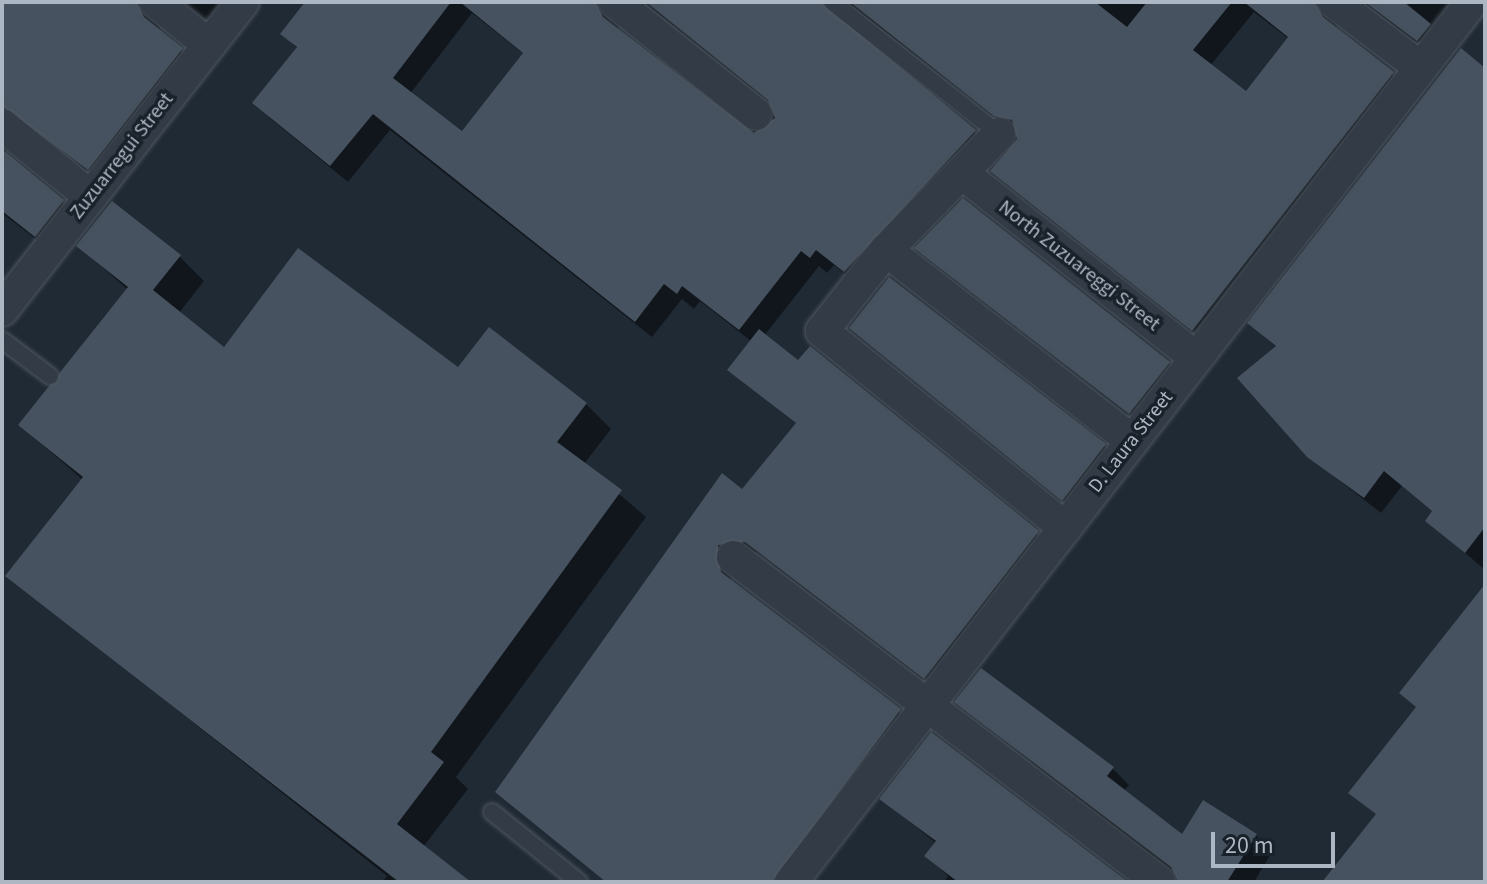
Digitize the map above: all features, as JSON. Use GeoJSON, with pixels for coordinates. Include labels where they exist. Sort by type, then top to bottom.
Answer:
{"type":"FeatureCollection","features":[{"type":"Feature","properties":{"kind":"street"},"geometry":{"type":"LineString","coordinates":[[156,2],[209,45]]}},
{"type":"Feature","properties":{"kind":"street","name":"Zuzuarregui Street"},"geometry":{"type":"LineString","coordinates":[[2,310],[243,2]]}},
{"type":"Feature","properties":{"kind":"street"},"geometry":{"type":"LineString","coordinates":[[615,2],[756,114]]}},
{"type":"Feature","properties":{"kind":"street"},"geometry":{"type":"LineString","coordinates":[[1334,2],[1421,68]]}},
{"type":"Feature","properties":{"kind":"street","name":"D. Laura Street"},"geometry":{"type":"LineString","coordinates":[[791,882],[1472,2]]}},
{"type":"Feature","properties":{"kind":"street"},"geometry":{"type":"LineString","coordinates":[[2,125],[91,197]]}},
{"type":"Feature","properties":{"kind":"street"},"geometry":{"type":"LineString","coordinates":[[999,134],[886,250],[822,331],[1065,528]]}},
{"type":"Feature","properties":{"kind":"street","name":"North Zuzuareggi Street"},"geometry":{"type":"LineString","coordinates":[[962,173],[1196,358]]}},
{"type":"Feature","properties":{"kind":"street"},"geometry":{"type":"LineString","coordinates":[[886,250],[1132,441]]}},
{"type":"Feature","properties":{"kind":"street"},"geometry":{"type":"LineString","coordinates":[[733,557],[801,603],[926,706],[1159,882]]}},
{"type":"Feature","properties":{"kind":"lane"},"geometry":{"type":"LineString","coordinates":[[832,2],[999,134]]}},
{"type":"Feature","properties":{"kind":"lane"},"geometry":{"type":"LineString","coordinates":[[2,340],[50,376]]}},
{"type":"Feature","properties":{"kind":"lane"},"geometry":{"type":"LineString","coordinates":[[492,812],[579,882]]}},
{"type":"Feature","properties":{"kind":"building"},"geometry":{"type":"Polygon","coordinates":[[[2,2],[137,2],[144,17],[183,48],[88,170],[2,106],[2,2]]]}},
{"type":"Feature","properties":{"kind":"building"},"geometry":{"type":"Polygon","coordinates":[[[305,2],[451,2],[393,78],[462,131],[523,53],[460,2],[596,2],[603,17],[754,133],[775,118],[768,100],[646,2],[821,2],[976,130],[844,272],[816,250],[810,258],[801,251],[739,330],[682,286],[677,294],[664,284],[635,322],[373,114],[330,166],[252,103],[297,47],[280,34],[305,2]]]}},
{"type":"Feature","properties":{"kind":"building"},"geometry":{"type":"Polygon","coordinates":[[[850,2],[1095,2],[1127,27],[1147,2],[1232,2],[1193,50],[1246,91],[1288,37],[1244,2],[1315,2],[1323,17],[1394,72],[1192,331],[990,171],[1017,139],[1012,120],[994,116],[850,2]]]}},
{"type":"Feature","properties":{"kind":"building"},"geometry":{"type":"Polygon","coordinates":[[[1365,2],[1404,2],[1431,24],[1417,41],[1365,2]]]}},
{"type":"Feature","properties":{"kind":"building"},"geometry":{"type":"Polygon","coordinates":[[[1461,48],[1485,68],[1485,527],[1465,553],[1425,521],[1432,511],[1384,471],[1364,498],[1307,457],[1237,378],[1276,346],[1247,323],[1461,48]]]}},
{"type":"Feature","properties":{"kind":"building"},"geometry":{"type":"Polygon","coordinates":[[[2,149],[64,200],[35,237],[2,211],[2,149]]]}},
{"type":"Feature","properties":{"kind":"building"},"geometry":{"type":"Polygon","coordinates":[[[963,198],[1170,362],[1129,414],[914,248],[963,198]]]}},
{"type":"Feature","properties":{"kind":"building"},"geometry":{"type":"Polygon","coordinates":[[[112,201],[181,255],[153,290],[224,347],[298,248],[458,367],[489,327],[587,403],[557,442],[622,490],[431,752],[444,762],[397,824],[471,882],[399,882],[5,576],[83,477],[18,425],[128,287],[76,246],[112,201]]]}},
{"type":"Feature","properties":{"kind":"building"},"geometry":{"type":"Polygon","coordinates":[[[889,277],[1106,444],[1062,501],[849,328],[889,277]]]}},
{"type":"Feature","properties":{"kind":"building"},"geometry":{"type":"Polygon","coordinates":[[[759,329],[798,360],[810,346],[1039,531],[924,679],[745,542],[718,545],[721,572],[901,709],[772,882],[606,882],[495,792],[722,473],[742,489],[796,423],[727,370],[759,329]]]}},
{"type":"Feature","properties":{"kind":"building"},"geometry":{"type":"Polygon","coordinates":[[[1485,584],[1485,882],[1322,882],[1376,814],[1348,793],[1416,707],[1399,693],[1485,584]]]}},
{"type":"Feature","properties":{"kind":"building"},"geometry":{"type":"Polygon","coordinates":[[[981,668],[1114,767],[1107,776],[1182,834],[1203,800],[1257,834],[1227,882],[1178,882],[1171,867],[954,702],[981,668]]]}},
{"type":"Feature","properties":{"kind":"building"},"geometry":{"type":"Polygon","coordinates":[[[931,732],[1128,882],[958,882],[924,856],[936,841],[879,799],[931,732]]]}}]}
